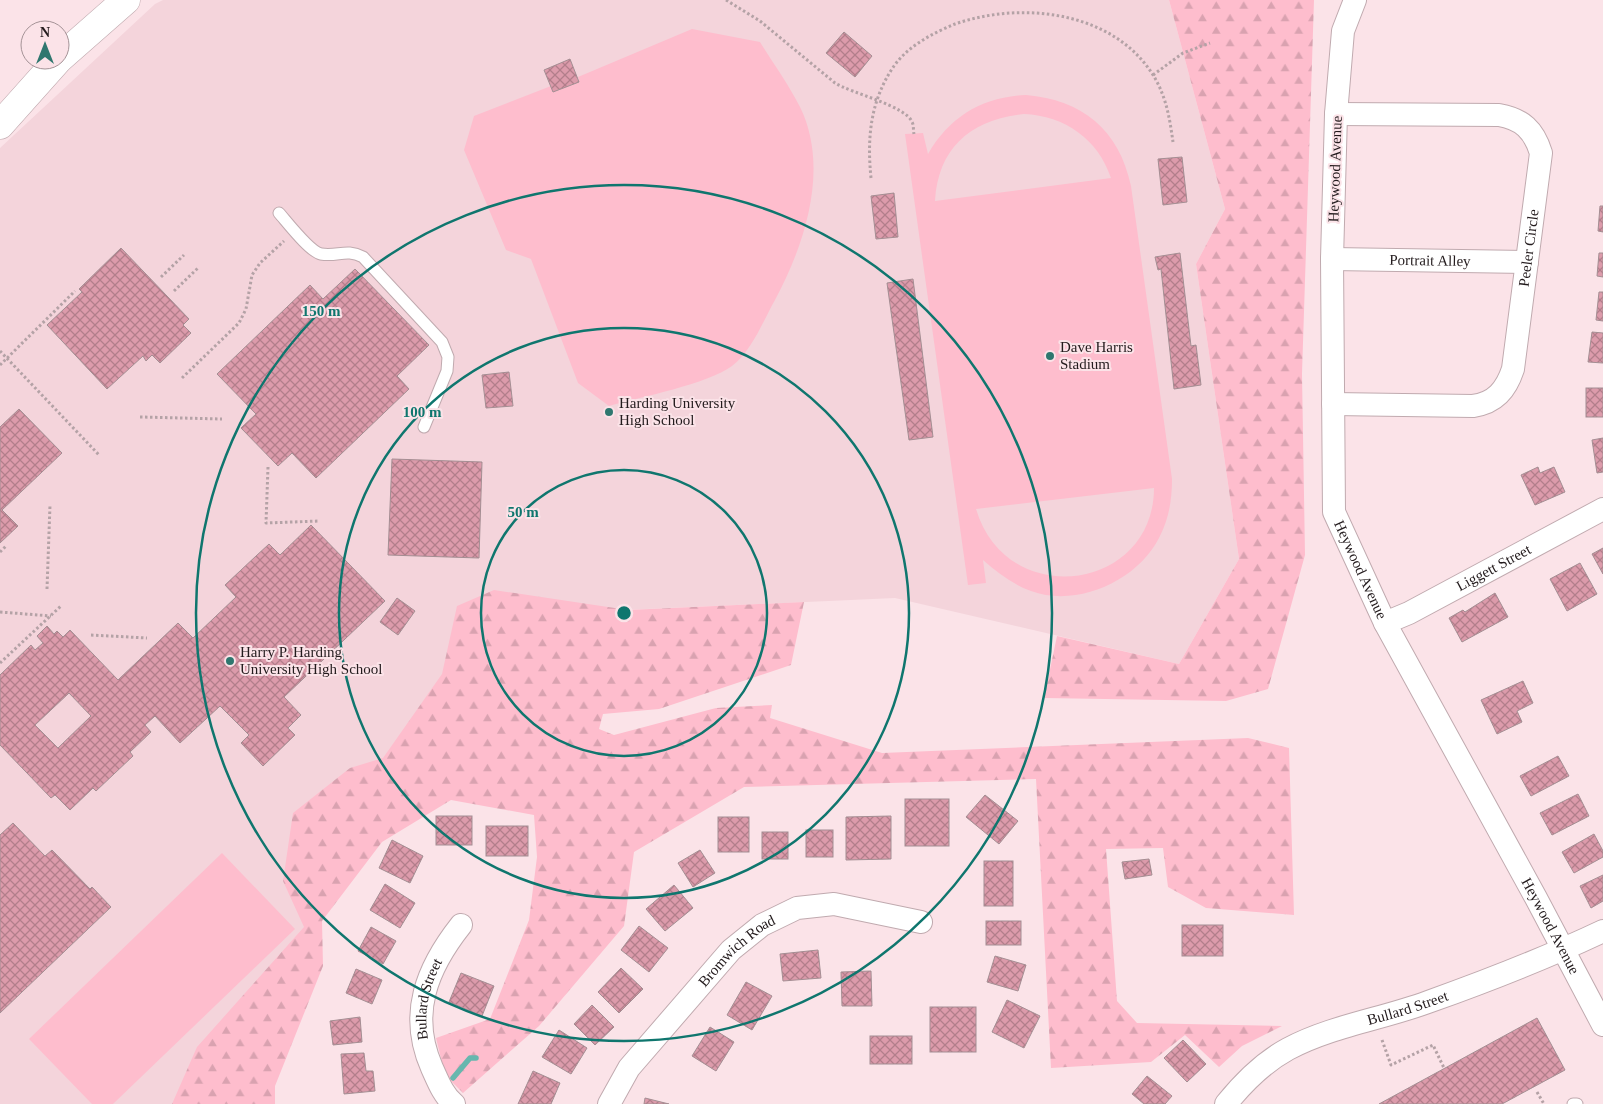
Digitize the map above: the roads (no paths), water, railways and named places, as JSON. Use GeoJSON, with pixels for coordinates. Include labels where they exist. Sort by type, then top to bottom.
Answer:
{"type":"FeatureCollection","features":[{"type":"Feature","properties":{"kind":"street"},"geometry":{"type":"LineString","coordinates":[[70,49],[126,0]]}},
{"type":"Feature","properties":{"kind":"street","name":"Heywood Avenue"},"geometry":{"type":"LineString","coordinates":[[1355,0],[1343,31],[1336,114],[1332,259],[1334,512],[1385,624],[1564,950],[1603,1025]]}},
{"type":"Feature","properties":{"kind":"street"},"geometry":{"type":"LineString","coordinates":[[0,125],[49,70]]}},
{"type":"Feature","properties":{"kind":"street","name":"Peeler Circle"},"geometry":{"type":"LineString","coordinates":[[1333,404],[1473,406],[1494,400],[1508,383],[1512,370],[1541,153],[1537,140],[1524,124],[1512,117],[1499,115],[1336,114]]}},
{"type":"Feature","properties":{"kind":"street","name":"Portrait Alley"},"geometry":{"type":"LineString","coordinates":[[1332,259],[1527,262]]}},
{"type":"Feature","properties":{"kind":"street","name":"Liggett Street"},"geometry":{"type":"LineString","coordinates":[[1385,624],[1603,509]]}},
{"type":"Feature","properties":{"kind":"street","name":"Bromwich Road"},"geometry":{"type":"LineString","coordinates":[[609,1104],[629,1068],[731,950],[762,925],[797,908],[834,904],[852,906],[883,915],[921,922]]}},
{"type":"Feature","properties":{"kind":"street","name":"Bullard Street"},"geometry":{"type":"LineString","coordinates":[[454,1104],[439,1084],[425,1052],[421,1034],[423,997],[434,963],[461,925]]}},
{"type":"Feature","properties":{"kind":"street","name":"Bullard Street"},"geometry":{"type":"LineString","coordinates":[[1226,1104],[1257,1072],[1287,1049],[1320,1035],[1426,1003],[1564,950],[1603,931]]}},
{"type":"Feature","properties":{"kind":"lane"},"geometry":{"type":"LineString","coordinates":[[279,213],[316,252],[332,254],[346,251],[364,257],[442,342],[448,357],[447,371],[424,427]]}},
{"type":"Feature","properties":{"kind":"waterway"},"geometry":{"type":"LineString","coordinates":[[453,1078],[470,1058],[476,1058]]}},
{"type":"Feature","properties":{"kind":"place","name":"Dave Harris Stadium"},"geometry":{"type":"Point","coordinates":[1050,356]}},
{"type":"Feature","properties":{"kind":"place","name":"Harding University High School"},"geometry":{"type":"Point","coordinates":[609,412]}},
{"type":"Feature","properties":{"kind":"place","name":"Harry P. Harding University High School"},"geometry":{"type":"Point","coordinates":[230,661]}}]}
